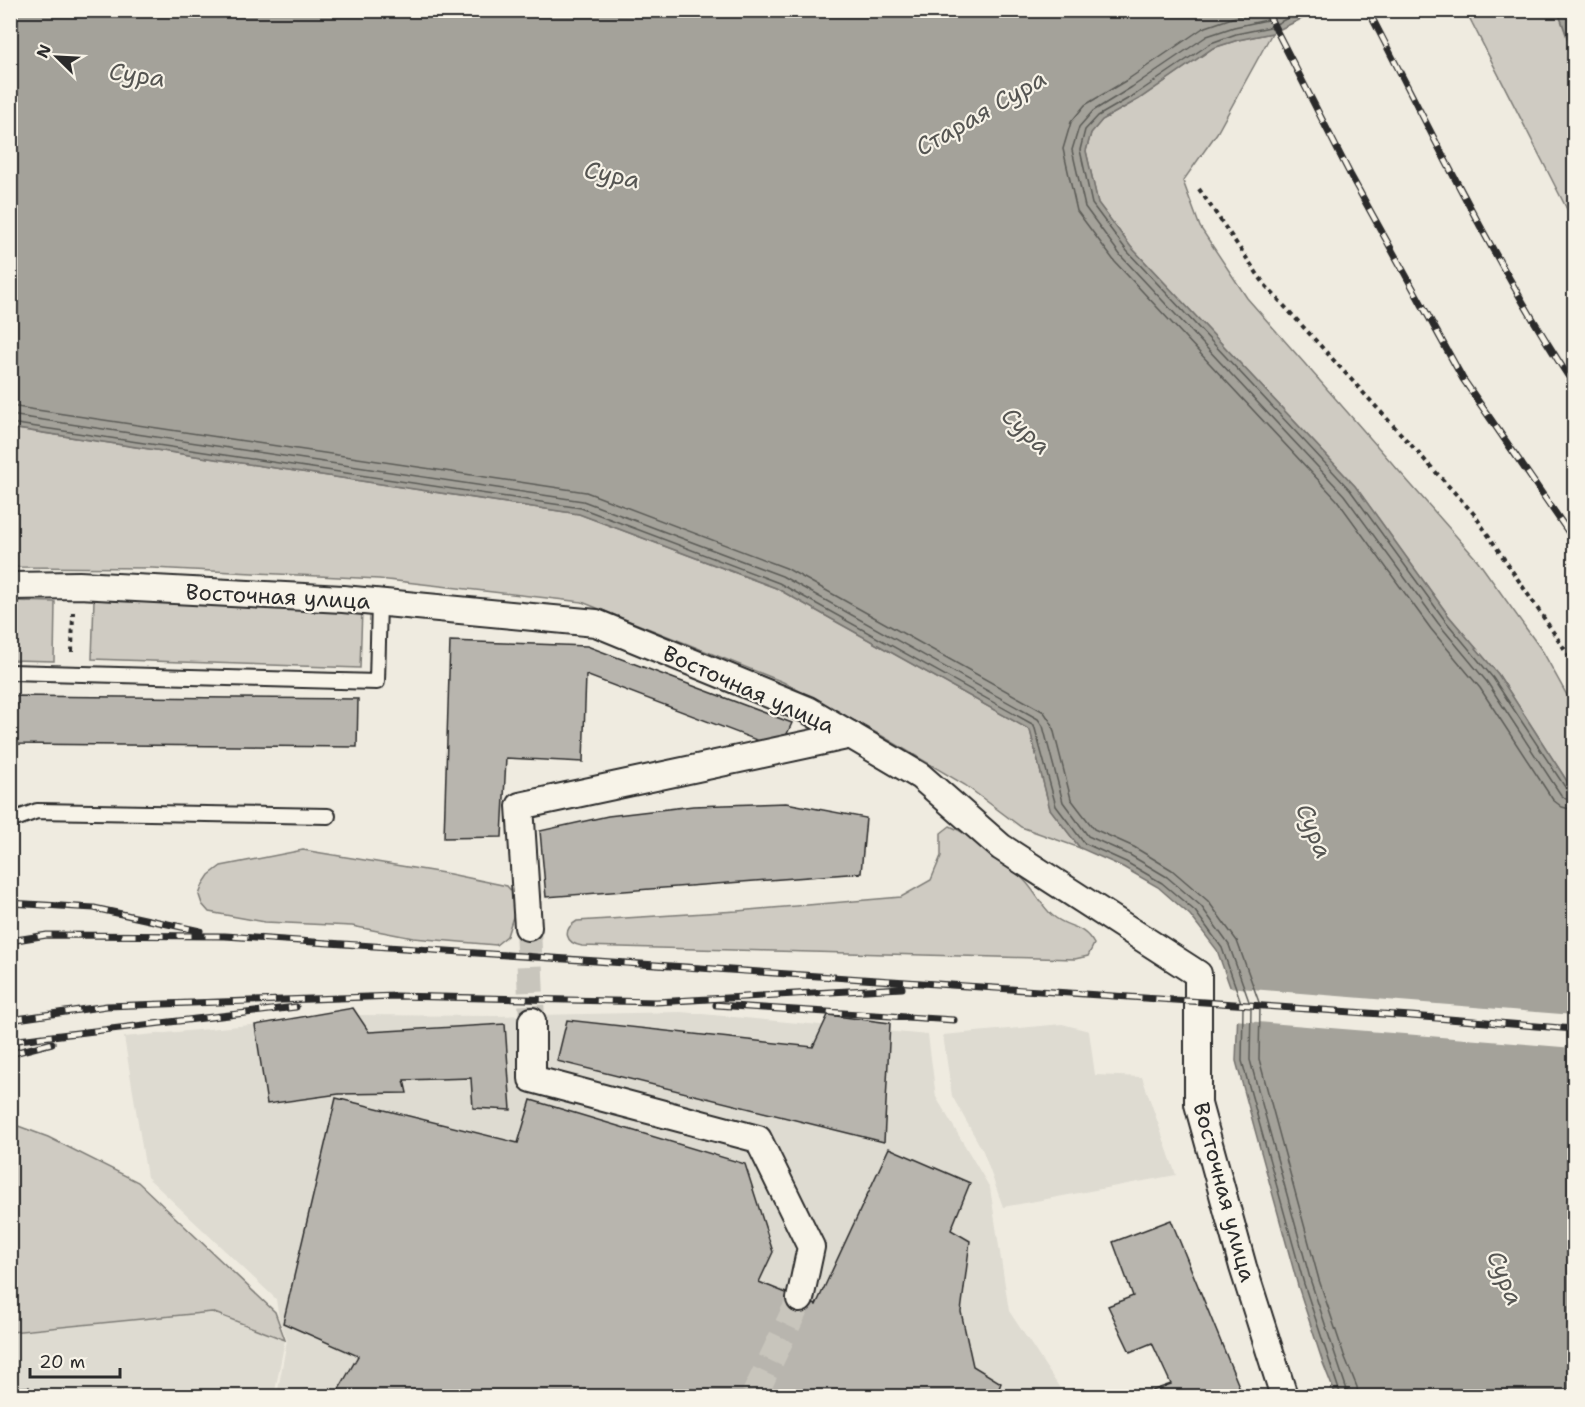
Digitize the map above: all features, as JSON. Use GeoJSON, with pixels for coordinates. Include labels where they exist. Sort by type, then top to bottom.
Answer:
{"type":"FeatureCollection","features":[{"type":"Feature","properties":{"kind":"street","name":"Восточная улица"},"geometry":{"type":"LineString","coordinates":[[10,585],[73,585],[379,602],[596,623],[808,710],[920,776],[1001,847],[1198,974],[1198,1104],[1243,1267],[1284,1396]]}},
{"type":"Feature","properties":{"kind":"street"},"geometry":{"type":"LineString","coordinates":[[528,927],[520,806],[851,735]]}},
{"type":"Feature","properties":{"kind":"street"},"geometry":{"type":"LineString","coordinates":[[532,1021],[532,1079],[758,1139],[811,1247],[800,1299]]}},
{"type":"Feature","properties":{"kind":"lane"},"geometry":{"type":"LineString","coordinates":[[10,672],[377,682],[379,602]]}},
{"type":"Feature","properties":{"kind":"lane"},"geometry":{"type":"LineString","coordinates":[[10,821],[37,811],[328,816]]}},
{"type":"Feature","properties":{"kind":"path"},"geometry":{"type":"LineString","coordinates":[[1199,189],[1265,285],[1474,514],[1575,663]]}},
{"type":"Feature","properties":{"kind":"path"},"geometry":{"type":"LineString","coordinates":[[72,674],[73,585]]}},
{"type":"Feature","properties":{"kind":"shaded area"},"geometry":{"type":"Polygon","coordinates":[[[1466,11],[1558,11],[1574,58],[1574,223],[1466,11]]]}},
{"type":"Feature","properties":{"kind":"shaded area"},"geometry":{"type":"Polygon","coordinates":[[[1272,33],[1217,133],[1183,181],[1200,227],[1247,298],[1478,561],[1543,652],[1574,708],[1574,792],[1498,674],[1448,615],[1355,486],[1131,247],[1098,203],[1086,151],[1091,133],[1102,120],[1139,99],[1213,48],[1272,33]]]}},
{"type":"Feature","properties":{"kind":"shaded area"},"geometry":{"type":"Polygon","coordinates":[[[10,428],[579,514],[776,588],[1030,730],[1050,809],[1080,848],[1021,827],[965,785],[783,682],[582,602],[379,579],[152,568],[11,567],[10,428]]]}},
{"type":"Feature","properties":{"kind":"shaded area"},"geometry":{"type":"Polygon","coordinates":[[[94,600],[362,609],[360,668],[92,659],[94,600]]]}},
{"type":"Feature","properties":{"kind":"shaded area"},"geometry":{"type":"Polygon","coordinates":[[[11,601],[55,602],[54,661],[11,660],[11,601]]]}},
{"type":"Feature","properties":{"kind":"shaded area"},"geometry":{"type":"Polygon","coordinates":[[[950,826],[980,843],[1007,864],[1028,884],[1053,916],[1085,933],[1094,944],[1088,956],[1075,959],[582,946],[572,942],[568,936],[569,928],[577,921],[737,911],[901,897],[931,880],[941,856],[941,833],[950,826]]]}},
{"type":"Feature","properties":{"kind":"shaded area"},"geometry":{"type":"Polygon","coordinates":[[[303,850],[450,874],[507,886],[513,893],[517,904],[507,936],[496,945],[413,938],[352,926],[265,922],[209,912],[202,904],[199,895],[203,884],[209,875],[221,866],[303,850]]]}},
{"type":"Feature","properties":{"kind":"shaded area"},"geometry":{"type":"Polygon","coordinates":[[[681,1012],[928,1035],[936,1097],[990,1188],[1009,1311],[1065,1396],[277,1396],[287,1340],[279,1319],[276,1299],[147,1177],[124,1037],[356,1015],[495,1016],[681,1012]]]}},
{"type":"Feature","properties":{"kind":"shaded area"},"geometry":{"type":"Polygon","coordinates":[[[1062,1024],[1089,1031],[1095,1075],[1142,1077],[1176,1175],[1003,1207],[983,1151],[952,1096],[943,1035],[1062,1024]]]}},
{"type":"Feature","properties":{"kind":"shaded area"},"geometry":{"type":"Polygon","coordinates":[[[10,1123],[48,1137],[138,1182],[275,1312],[285,1340],[212,1312],[11,1332],[10,1123]]]}},
{"type":"Feature","properties":{"kind":"shaded area"},"geometry":{"type":"Polygon","coordinates":[[[212,1312],[285,1340],[274,1396],[11,1396],[10,1332],[212,1312]]]}},
{"type":"Feature","properties":{"kind":"water"},"geometry":{"type":"Polygon","coordinates":[[[10,11],[1318,11],[1272,33],[1213,48],[1139,99],[1102,120],[1091,133],[1086,151],[1098,203],[1131,247],[1355,486],[1448,615],[1498,674],[1574,792],[1574,1396],[1336,1396],[1298,1286],[1236,1061],[1238,1009],[1217,950],[1190,915],[1158,887],[1123,867],[1080,848],[1050,809],[1030,730],[776,588],[579,514],[11,428],[10,11]]]}},
{"type":"Feature","properties":{"kind":"water"},"geometry":{"type":"Polygon","coordinates":[[[1558,11],[1574,11],[1574,58],[1573,53],[1558,11]]]}},
{"type":"Feature","properties":{"kind":"pier"},"geometry":{"type":"Polygon","coordinates":[[[1227,987],[1574,1015],[1574,1048],[1234,1020],[1235,1010],[1227,987]]]}},
{"type":"Feature","properties":{"kind":"building"},"geometry":{"type":"Polygon","coordinates":[[[450,641],[587,646],[792,723],[780,749],[586,675],[583,762],[506,758],[502,837],[444,838],[450,641]]]}},
{"type":"Feature","properties":{"kind":"building"},"geometry":{"type":"Polygon","coordinates":[[[10,696],[358,699],[357,747],[10,744],[10,696]]]}},
{"type":"Feature","properties":{"kind":"building"},"geometry":{"type":"Polygon","coordinates":[[[786,803],[866,818],[861,873],[546,897],[540,831],[608,816],[693,806],[786,803]]]}},
{"type":"Feature","properties":{"kind":"building"},"geometry":{"type":"Polygon","coordinates":[[[353,1008],[369,1032],[505,1024],[511,1110],[473,1108],[471,1078],[404,1080],[407,1093],[339,1094],[267,1104],[255,1025],[353,1008]]]}},
{"type":"Feature","properties":{"kind":"building"},"geometry":{"type":"Polygon","coordinates":[[[828,1015],[890,1023],[884,1142],[557,1061],[567,1020],[813,1047],[828,1015]]]}},
{"type":"Feature","properties":{"kind":"building"},"geometry":{"type":"Polygon","coordinates":[[[336,1098],[518,1143],[531,1100],[745,1164],[773,1252],[759,1282],[816,1305],[889,1148],[970,1183],[951,1230],[970,1241],[961,1312],[973,1366],[1001,1383],[996,1396],[335,1396],[358,1356],[283,1323],[336,1098]]]}},
{"type":"Feature","properties":{"kind":"building"},"geometry":{"type":"Polygon","coordinates":[[[1171,1220],[1243,1396],[1147,1396],[1146,1393],[1171,1384],[1152,1343],[1130,1352],[1108,1306],[1133,1296],[1113,1242],[1171,1220]]]}},
{"type":"Feature","properties":{"kind":"building"},"geometry":{"type":"Polygon","coordinates":[[[10,1372],[12,1388],[29,1387],[30,1396],[10,1396],[10,1372]]]}},
{"type":"Feature","properties":{"kind":"tunnel"},"geometry":{"type":"LineString","coordinates":[[528,927],[532,1021]]}},
{"type":"Feature","properties":{"kind":"tunnel"},"geometry":{"type":"LineString","coordinates":[[754,1396],[800,1299]]}},
{"type":"Feature","properties":{"kind":"railway"},"geometry":{"type":"LineString","coordinates":[[1266,10],[1351,176],[1463,379],[1574,540]]}},
{"type":"Feature","properties":{"kind":"railway"},"geometry":{"type":"LineString","coordinates":[[1368,10],[1492,248],[1574,385]]}},
{"type":"Feature","properties":{"kind":"railway"},"geometry":{"type":"LineString","coordinates":[[10,903],[94,908],[200,931]]}},
{"type":"Feature","properties":{"kind":"railway"},"geometry":{"type":"LineString","coordinates":[[10,941],[47,935],[225,936],[1574,1029]]}},
{"type":"Feature","properties":{"kind":"railway"},"geometry":{"type":"LineString","coordinates":[[10,1020],[107,1006],[396,996],[656,1002],[902,988]]}},
{"type":"Feature","properties":{"kind":"railway"},"geometry":{"type":"LineString","coordinates":[[716,1005],[954,1020]]}},
{"type":"Feature","properties":{"kind":"railway"},"geometry":{"type":"LineString","coordinates":[[10,1041],[296,1007]]}},
{"type":"Feature","properties":{"kind":"railway"},"geometry":{"type":"LineString","coordinates":[[10,1054],[52,1043]]}},
{"type":"Feature","properties":{"kind":"water label","name":"Сура"},"geometry":{"type":"Point","coordinates":[137,75]}},
{"type":"Feature","properties":{"kind":"water label","name":"Старая Сура"},"geometry":{"type":"Point","coordinates":[981,113]}},
{"type":"Feature","properties":{"kind":"water label","name":"Сура"},"geometry":{"type":"Point","coordinates":[612,175]}},
{"type":"Feature","properties":{"kind":"water label","name":"Сура"},"geometry":{"type":"Point","coordinates":[1026,431]}},
{"type":"Feature","properties":{"kind":"water label","name":"Сура"},"geometry":{"type":"Point","coordinates":[1314,831]}},
{"type":"Feature","properties":{"kind":"water label","name":"Сура"},"geometry":{"type":"Point","coordinates":[1505,1278]}}]}
